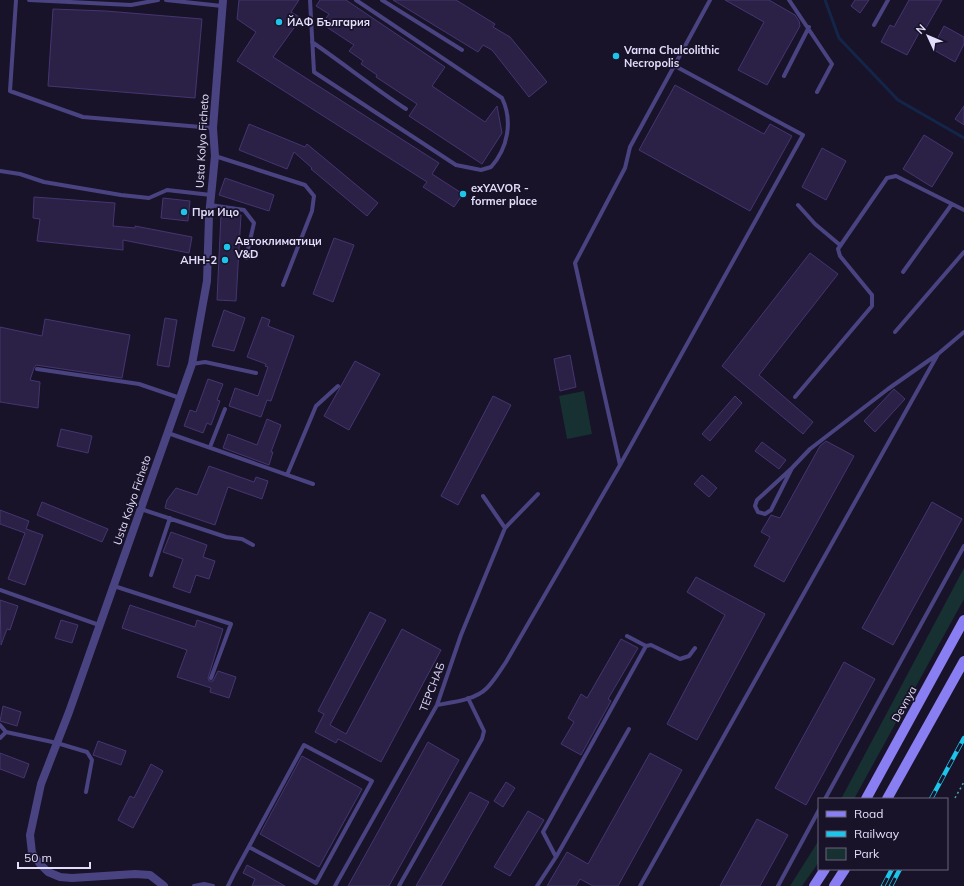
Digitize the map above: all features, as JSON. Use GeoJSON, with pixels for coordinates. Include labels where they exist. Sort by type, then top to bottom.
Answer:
{"type":"FeatureCollection","features":[{"type":"Feature","properties":{"kind":"main road","name":"Devnya"},"geometry":{"type":"LineString","coordinates":[[867,798],[964,620]]}},
{"type":"Feature","properties":{"kind":"main road"},"geometry":{"type":"LineString","coordinates":[[888,798],[964,661]]}},
{"type":"Feature","properties":{"kind":"main road"},"geometry":{"type":"LineString","coordinates":[[814,886],[824,870]]}},
{"type":"Feature","properties":{"kind":"main road"},"geometry":{"type":"LineString","coordinates":[[834,886],[844,870]]}},
{"type":"Feature","properties":{"kind":"street","name":"Usta Kolyo Ficheto"},"geometry":{"type":"LineString","coordinates":[[164,886],[150,875],[135,874],[72,878],[60,877],[48,872],[40,864],[32,852],[30,835],[41,784],[192,364],[207,281],[210,205],[215,156],[214,128],[222,3]]}},
{"type":"Feature","properties":{"kind":"lane"},"geometry":{"type":"LineString","coordinates":[[16,0],[10,91],[83,117],[214,128]]}},
{"type":"Feature","properties":{"kind":"lane"},"geometry":{"type":"LineString","coordinates":[[28,0],[131,5],[158,0]]}},
{"type":"Feature","properties":{"kind":"lane"},"geometry":{"type":"LineString","coordinates":[[166,0],[222,3]]}},
{"type":"Feature","properties":{"kind":"lane"},"geometry":{"type":"LineString","coordinates":[[310,0],[314,72],[456,165],[481,170],[491,167],[508,134],[507,108],[502,98],[356,0]]}},
{"type":"Feature","properties":{"kind":"lane"},"geometry":{"type":"LineString","coordinates":[[382,0],[462,50]]}},
{"type":"Feature","properties":{"kind":"lane"},"geometry":{"type":"LineString","coordinates":[[620,465],[575,262],[625,168],[630,147],[710,0]]}},
{"type":"Feature","properties":{"kind":"lane"},"geometry":{"type":"LineString","coordinates":[[789,0],[832,64],[817,92]]}},
{"type":"Feature","properties":{"kind":"lane"},"geometry":{"type":"LineString","coordinates":[[874,25],[888,0]]}},
{"type":"Feature","properties":{"kind":"lane"},"geometry":{"type":"LineString","coordinates":[[784,76],[809,28]]}},
{"type":"Feature","properties":{"kind":"lane"},"geometry":{"type":"LineString","coordinates":[[312,42],[358,74],[370,85],[406,109]]}},
{"type":"Feature","properties":{"kind":"lane"},"geometry":{"type":"LineString","coordinates":[[437,705],[468,698],[487,688],[506,662],[620,465],[803,135],[675,66]]}},
{"type":"Feature","properties":{"kind":"lane"},"geometry":{"type":"LineString","coordinates":[[215,156],[305,185],[314,196],[312,212],[283,285]]}},
{"type":"Feature","properties":{"kind":"lane"},"geometry":{"type":"LineString","coordinates":[[0,171],[20,174],[44,182],[121,195],[149,198],[167,190],[211,195]]}},
{"type":"Feature","properties":{"kind":"lane"},"geometry":{"type":"LineString","coordinates":[[795,397],[873,302],[870,291],[838,254],[840,245],[885,181],[890,176],[899,177],[964,210]]}},
{"type":"Feature","properties":{"kind":"lane"},"geometry":{"type":"LineString","coordinates":[[903,272],[952,204]]}},
{"type":"Feature","properties":{"kind":"lane"},"geometry":{"type":"LineString","coordinates":[[210,205],[244,210],[254,223],[246,258]]}},
{"type":"Feature","properties":{"kind":"lane"},"geometry":{"type":"LineString","coordinates":[[798,205],[815,224],[840,245]]}},
{"type":"Feature","properties":{"kind":"lane"},"geometry":{"type":"LineString","coordinates":[[895,332],[964,252]]}},
{"type":"Feature","properties":{"kind":"lane"},"geometry":{"type":"LineString","coordinates":[[792,468],[771,510],[765,514],[758,512],[755,506],[757,500],[792,468],[810,449],[888,389],[938,354],[964,332]]}},
{"type":"Feature","properties":{"kind":"lane"},"geometry":{"type":"LineString","coordinates":[[640,886],[938,354]]}},
{"type":"Feature","properties":{"kind":"lane"},"geometry":{"type":"LineString","coordinates":[[192,364],[205,362],[256,373]]}},
{"type":"Feature","properties":{"kind":"lane"},"geometry":{"type":"LineString","coordinates":[[38,369],[139,384],[180,398]]}},
{"type":"Feature","properties":{"kind":"lane"},"geometry":{"type":"LineString","coordinates":[[287,475],[316,406],[338,386]]}},
{"type":"Feature","properties":{"kind":"lane"},"geometry":{"type":"LineString","coordinates":[[210,448],[225,409]]}},
{"type":"Feature","properties":{"kind":"lane"},"geometry":{"type":"LineString","coordinates":[[168,432],[313,484]]}},
{"type":"Feature","properties":{"kind":"lane","name":"ТЕРСНАБ"},"geometry":{"type":"LineString","coordinates":[[335,886],[437,705],[460,635],[505,528],[538,494]]}},
{"type":"Feature","properties":{"kind":"lane"},"geometry":{"type":"LineString","coordinates":[[483,496],[505,528]]}},
{"type":"Feature","properties":{"kind":"lane"},"geometry":{"type":"LineString","coordinates":[[141,509],[226,537],[242,539],[253,545]]}},
{"type":"Feature","properties":{"kind":"lane"},"geometry":{"type":"LineString","coordinates":[[152,574],[170,518]]}},
{"type":"Feature","properties":{"kind":"lane"},"geometry":{"type":"LineString","coordinates":[[826,798],[964,546]]}},
{"type":"Feature","properties":{"kind":"lane"},"geometry":{"type":"LineString","coordinates":[[113,586],[231,624],[211,678]]}},
{"type":"Feature","properties":{"kind":"lane"},"geometry":{"type":"LineString","coordinates":[[0,590],[99,625]]}},
{"type":"Feature","properties":{"kind":"lane"},"geometry":{"type":"LineString","coordinates":[[627,636],[646,646],[651,645],[680,659],[689,656],[695,648]]}},
{"type":"Feature","properties":{"kind":"lane"},"geometry":{"type":"LineString","coordinates":[[556,856],[543,832],[646,646]]}},
{"type":"Feature","properties":{"kind":"lane"},"geometry":{"type":"LineString","coordinates":[[399,886],[482,739],[484,732],[468,698]]}},
{"type":"Feature","properties":{"kind":"lane"},"geometry":{"type":"LineString","coordinates":[[0,725],[6,732],[57,743],[87,752],[92,757],[92,764],[86,792]]}},
{"type":"Feature","properties":{"kind":"lane"},"geometry":{"type":"LineString","coordinates":[[537,886],[556,856],[629,729]]}},
{"type":"Feature","properties":{"kind":"lane"},"geometry":{"type":"LineString","coordinates":[[0,738],[6,732]]}},
{"type":"Feature","properties":{"kind":"lane"},"geometry":{"type":"LineString","coordinates":[[228,886],[249,847],[304,745],[372,781],[316,883],[249,847]]}},
{"type":"Feature","properties":{"kind":"lane"},"geometry":{"type":"LineString","coordinates":[[778,886],[818,812]]}},
{"type":"Feature","properties":{"kind":"lane"},"geometry":{"type":"LineString","coordinates":[[194,886],[204,884],[212,886]]}},
{"type":"Feature","properties":{"kind":"path"},"geometry":{"type":"LineString","coordinates":[[955,798],[964,782]]}},
{"type":"Feature","properties":{"kind":"green space"},"geometry":{"type":"Polygon","coordinates":[[[584,391],[592,434],[567,439],[559,396],[584,391]]]}},
{"type":"Feature","properties":{"kind":"green space"},"geometry":{"type":"Polygon","coordinates":[[[964,568],[964,599],[855,798],[842,798],[964,568]]]}},
{"type":"Feature","properties":{"kind":"green space"},"geometry":{"type":"Polygon","coordinates":[[[818,842],[818,863],[802,886],[790,886],[818,842]]]}},
{"type":"Feature","properties":{"kind":"building"},"geometry":{"type":"Polygon","coordinates":[[[239,0],[299,0],[291,12],[301,18],[273,57],[439,163],[432,174],[463,194],[454,207],[423,187],[427,182],[237,61],[256,32],[237,19],[239,0]]]}},
{"type":"Feature","properties":{"kind":"building"},"geometry":{"type":"Polygon","coordinates":[[[320,0],[346,0],[445,67],[432,86],[485,122],[497,106],[502,133],[482,164],[409,116],[417,104],[376,77],[377,75],[361,64],[363,61],[349,51],[354,45],[322,24],[329,14],[316,6],[320,0]]]}},
{"type":"Feature","properties":{"kind":"building"},"geometry":{"type":"Polygon","coordinates":[[[393,0],[456,0],[495,24],[493,27],[510,37],[547,82],[529,97],[492,50],[483,45],[478,52],[393,0]]]}},
{"type":"Feature","properties":{"kind":"building"},"geometry":{"type":"Polygon","coordinates":[[[725,0],[769,0],[795,15],[799,21],[800,26],[767,85],[738,70],[764,22],[725,0]]]}},
{"type":"Feature","properties":{"kind":"building"},"geometry":{"type":"Polygon","coordinates":[[[855,0],[869,0],[860,13],[851,6],[855,0]]]}},
{"type":"Feature","properties":{"kind":"building"},"geometry":{"type":"Polygon","coordinates":[[[909,0],[942,0],[922,35],[919,33],[907,55],[881,42],[890,25],[894,27],[909,0]]]}},
{"type":"Feature","properties":{"kind":"building"},"geometry":{"type":"Polygon","coordinates":[[[53,9],[106,11],[202,19],[195,98],[48,86],[53,9]]]}},
{"type":"Feature","properties":{"kind":"building"},"geometry":{"type":"Polygon","coordinates":[[[944,26],[964,37],[964,44],[955,62],[932,49],[944,26]]]}},
{"type":"Feature","properties":{"kind":"building"},"geometry":{"type":"Polygon","coordinates":[[[675,85],[764,134],[770,124],[792,136],[750,211],[639,150],[675,85]]]}},
{"type":"Feature","properties":{"kind":"building"},"geometry":{"type":"Polygon","coordinates":[[[964,106],[964,125],[955,119],[964,106]]]}},
{"type":"Feature","properties":{"kind":"building"},"geometry":{"type":"Polygon","coordinates":[[[249,124],[305,147],[307,144],[378,203],[367,216],[311,169],[312,168],[294,152],[287,169],[239,150],[249,124]]]}},
{"type":"Feature","properties":{"kind":"building"},"geometry":{"type":"Polygon","coordinates":[[[924,135],[953,153],[932,187],[903,169],[924,135]]]}},
{"type":"Feature","properties":{"kind":"building"},"geometry":{"type":"Polygon","coordinates":[[[822,148],[846,161],[826,200],[802,187],[822,148]]]}},
{"type":"Feature","properties":{"kind":"building"},"geometry":{"type":"Polygon","coordinates":[[[225,178],[274,195],[269,211],[219,195],[225,178]]]}},
{"type":"Feature","properties":{"kind":"building"},"geometry":{"type":"Polygon","coordinates":[[[34,197],[115,203],[113,226],[135,228],[135,226],[192,237],[189,253],[123,240],[123,250],[37,241],[40,219],[33,218],[34,197]]]}},
{"type":"Feature","properties":{"kind":"building"},"geometry":{"type":"Polygon","coordinates":[[[163,198],[190,201],[188,221],[161,218],[163,198]]]}},
{"type":"Feature","properties":{"kind":"building"},"geometry":{"type":"Polygon","coordinates":[[[221,214],[241,215],[236,301],[217,300],[221,214]]]}},
{"type":"Feature","properties":{"kind":"building"},"geometry":{"type":"Polygon","coordinates":[[[334,238],[354,245],[333,302],[313,294],[334,238]]]}},
{"type":"Feature","properties":{"kind":"building"},"geometry":{"type":"Polygon","coordinates":[[[810,253],[838,274],[759,375],[813,422],[803,434],[722,366],[810,253]]]}},
{"type":"Feature","properties":{"kind":"building"},"geometry":{"type":"Polygon","coordinates":[[[224,310],[245,318],[234,351],[212,346],[224,310]]]}},
{"type":"Feature","properties":{"kind":"building"},"geometry":{"type":"Polygon","coordinates":[[[262,317],[270,320],[268,326],[294,336],[271,401],[267,400],[261,417],[229,406],[235,388],[258,396],[268,367],[265,366],[266,364],[247,357],[262,317]]]}},
{"type":"Feature","properties":{"kind":"building"},"geometry":{"type":"Polygon","coordinates":[[[165,318],[177,320],[169,367],[157,365],[165,318]]]}},
{"type":"Feature","properties":{"kind":"building"},"geometry":{"type":"Polygon","coordinates":[[[45,319],[130,335],[122,378],[36,365],[30,380],[40,382],[38,408],[0,402],[0,327],[42,336],[45,319]]]}},
{"type":"Feature","properties":{"kind":"building"},"geometry":{"type":"Polygon","coordinates":[[[570,355],[576,387],[560,391],[554,359],[570,355]]]}},
{"type":"Feature","properties":{"kind":"building"},"geometry":{"type":"Polygon","coordinates":[[[355,361],[380,374],[349,430],[324,416],[355,361]]]}},
{"type":"Feature","properties":{"kind":"building"},"geometry":{"type":"Polygon","coordinates":[[[208,379],[223,384],[217,400],[220,401],[211,425],[207,423],[203,433],[184,426],[190,410],[196,412],[208,379]]]}},
{"type":"Feature","properties":{"kind":"building"},"geometry":{"type":"Polygon","coordinates":[[[894,389],[905,399],[875,432],[864,421],[894,389]]]}},
{"type":"Feature","properties":{"kind":"building"},"geometry":{"type":"Polygon","coordinates":[[[493,396],[511,405],[458,505],[441,496],[493,396]]]}},
{"type":"Feature","properties":{"kind":"building"},"geometry":{"type":"Polygon","coordinates":[[[735,396],[742,403],[710,441],[702,434],[735,396]]]}},
{"type":"Feature","properties":{"kind":"building"},"geometry":{"type":"Polygon","coordinates":[[[267,419],[281,425],[271,452],[273,452],[269,465],[223,448],[228,434],[257,445],[267,419]]]}},
{"type":"Feature","properties":{"kind":"building"},"geometry":{"type":"Polygon","coordinates":[[[61,429],[92,436],[88,453],[57,446],[61,429]]]}},
{"type":"Feature","properties":{"kind":"building"},"geometry":{"type":"Polygon","coordinates":[[[826,441],[854,456],[784,582],[754,566],[770,537],[761,532],[771,515],[780,518],[820,446],[826,441]]]}},
{"type":"Feature","properties":{"kind":"building"},"geometry":{"type":"Polygon","coordinates":[[[762,442],[786,460],[779,469],[755,451],[762,442]]]}},
{"type":"Feature","properties":{"kind":"building"},"geometry":{"type":"Polygon","coordinates":[[[209,466],[254,482],[256,477],[268,481],[262,499],[228,487],[215,525],[165,508],[167,500],[176,488],[197,495],[209,466]]]}},
{"type":"Feature","properties":{"kind":"building"},"geometry":{"type":"Polygon","coordinates":[[[702,475],[717,488],[709,497],[694,484],[702,475]]]}},
{"type":"Feature","properties":{"kind":"building"},"geometry":{"type":"Polygon","coordinates":[[[42,502],[108,529],[102,542],[37,515],[42,502]]]}},
{"type":"Feature","properties":{"kind":"building"},"geometry":{"type":"Polygon","coordinates":[[[932,502],[962,519],[893,645],[862,628],[932,502]]]}},
{"type":"Feature","properties":{"kind":"building"},"geometry":{"type":"Polygon","coordinates":[[[0,510],[29,521],[26,529],[43,535],[25,585],[8,579],[25,533],[0,524],[0,510]]]}},
{"type":"Feature","properties":{"kind":"building"},"geometry":{"type":"Polygon","coordinates":[[[171,532],[207,545],[203,557],[215,561],[209,579],[196,575],[190,593],[173,587],[183,559],[163,552],[171,532]]]}},
{"type":"Feature","properties":{"kind":"building"},"geometry":{"type":"Polygon","coordinates":[[[696,577],[765,614],[697,740],[667,724],[725,615],[687,592],[696,577]]]}},
{"type":"Feature","properties":{"kind":"building"},"geometry":{"type":"Polygon","coordinates":[[[0,600],[18,606],[10,630],[7,629],[1,645],[0,600]]]}},
{"type":"Feature","properties":{"kind":"building"},"geometry":{"type":"Polygon","coordinates":[[[130,605],[195,627],[197,620],[223,629],[208,678],[209,681],[213,681],[218,671],[236,677],[229,698],[210,692],[211,688],[177,677],[187,650],[122,628],[130,605]]]}},
{"type":"Feature","properties":{"kind":"building"},"geometry":{"type":"Polygon","coordinates":[[[370,612],[386,620],[330,725],[346,734],[402,629],[441,650],[381,762],[338,739],[336,743],[315,732],[324,714],[318,711],[370,612]]]}},
{"type":"Feature","properties":{"kind":"building"},"geometry":{"type":"Polygon","coordinates":[[[61,620],[78,625],[72,643],[55,638],[61,620]]]}},
{"type":"Feature","properties":{"kind":"building"},"geometry":{"type":"Polygon","coordinates":[[[621,639],[638,648],[608,699],[611,701],[581,755],[561,744],[574,722],[568,718],[581,694],[587,698],[621,639]]]}},
{"type":"Feature","properties":{"kind":"building"},"geometry":{"type":"Polygon","coordinates":[[[844,662],[875,679],[806,805],[775,788],[844,662]]]}},
{"type":"Feature","properties":{"kind":"building"},"geometry":{"type":"Polygon","coordinates":[[[3,706],[21,712],[17,726],[0,721],[3,706]]]}},
{"type":"Feature","properties":{"kind":"building"},"geometry":{"type":"Polygon","coordinates":[[[98,741],[126,751],[121,765],[93,755],[98,741]]]}},
{"type":"Feature","properties":{"kind":"building"},"geometry":{"type":"Polygon","coordinates":[[[428,742],[459,760],[389,886],[348,886],[428,742]]]}},
{"type":"Feature","properties":{"kind":"building"},"geometry":{"type":"Polygon","coordinates":[[[0,753],[29,764],[24,778],[0,769],[0,753]]]}},
{"type":"Feature","properties":{"kind":"building"},"geometry":{"type":"Polygon","coordinates":[[[650,753],[682,770],[618,886],[593,886],[580,879],[576,886],[547,886],[567,852],[588,864],[650,753]]]}},
{"type":"Feature","properties":{"kind":"building"},"geometry":{"type":"Polygon","coordinates":[[[302,756],[362,789],[319,867],[260,834],[302,756]]]}},
{"type":"Feature","properties":{"kind":"building"},"geometry":{"type":"Polygon","coordinates":[[[151,764],[163,771],[133,828],[118,820],[130,796],[134,798],[151,764]]]}},
{"type":"Feature","properties":{"kind":"building"},"geometry":{"type":"Polygon","coordinates":[[[506,782],[515,788],[503,807],[494,801],[506,782]]]}},
{"type":"Feature","properties":{"kind":"building"},"geometry":{"type":"Polygon","coordinates":[[[470,792],[489,802],[441,886],[416,886],[470,792]]]}},
{"type":"Feature","properties":{"kind":"building"},"geometry":{"type":"Polygon","coordinates":[[[528,811],[544,820],[510,876],[494,867],[528,811]]]}},
{"type":"Feature","properties":{"kind":"building"},"geometry":{"type":"Polygon","coordinates":[[[757,819],[788,835],[760,886],[720,886],[757,819]]]}},
{"type":"Feature","properties":{"kind":"building"},"geometry":{"type":"Polygon","coordinates":[[[247,865],[285,886],[252,886],[255,879],[243,873],[247,865]]]}},
{"type":"Feature","properties":{"kind":"waterway"},"geometry":{"type":"LineString","coordinates":[[825,0],[839,38],[898,100],[964,138]]}},
{"type":"Feature","properties":{"kind":"railway"},"geometry":{"type":"LineString","coordinates":[[932,798],[964,738]]}},
{"type":"Feature","properties":{"kind":"railway"},"geometry":{"type":"LineString","coordinates":[[883,886],[891,870]]}},
{"type":"Feature","properties":{"kind":"railway"},"geometry":{"type":"LineString","coordinates":[[891,886],[899,870]]}},
{"type":"Feature","properties":{"kind":"place","name":"ЙАФ България"},"geometry":{"type":"Point","coordinates":[279,22]}},
{"type":"Feature","properties":{"kind":"place","name":"Varna Chalcolithic Necropolis"},"geometry":{"type":"Point","coordinates":[616,56]}},
{"type":"Feature","properties":{"kind":"place","name":"exYAVOR - former place"},"geometry":{"type":"Point","coordinates":[463,194]}},
{"type":"Feature","properties":{"kind":"place","name":"При Ицо"},"geometry":{"type":"Point","coordinates":[184,212]}},
{"type":"Feature","properties":{"kind":"place","name":"Автоклиматици V&D"},"geometry":{"type":"Point","coordinates":[227,247]}},
{"type":"Feature","properties":{"kind":"place","name":"АНН-2"},"geometry":{"type":"Point","coordinates":[225,260]}}]}
